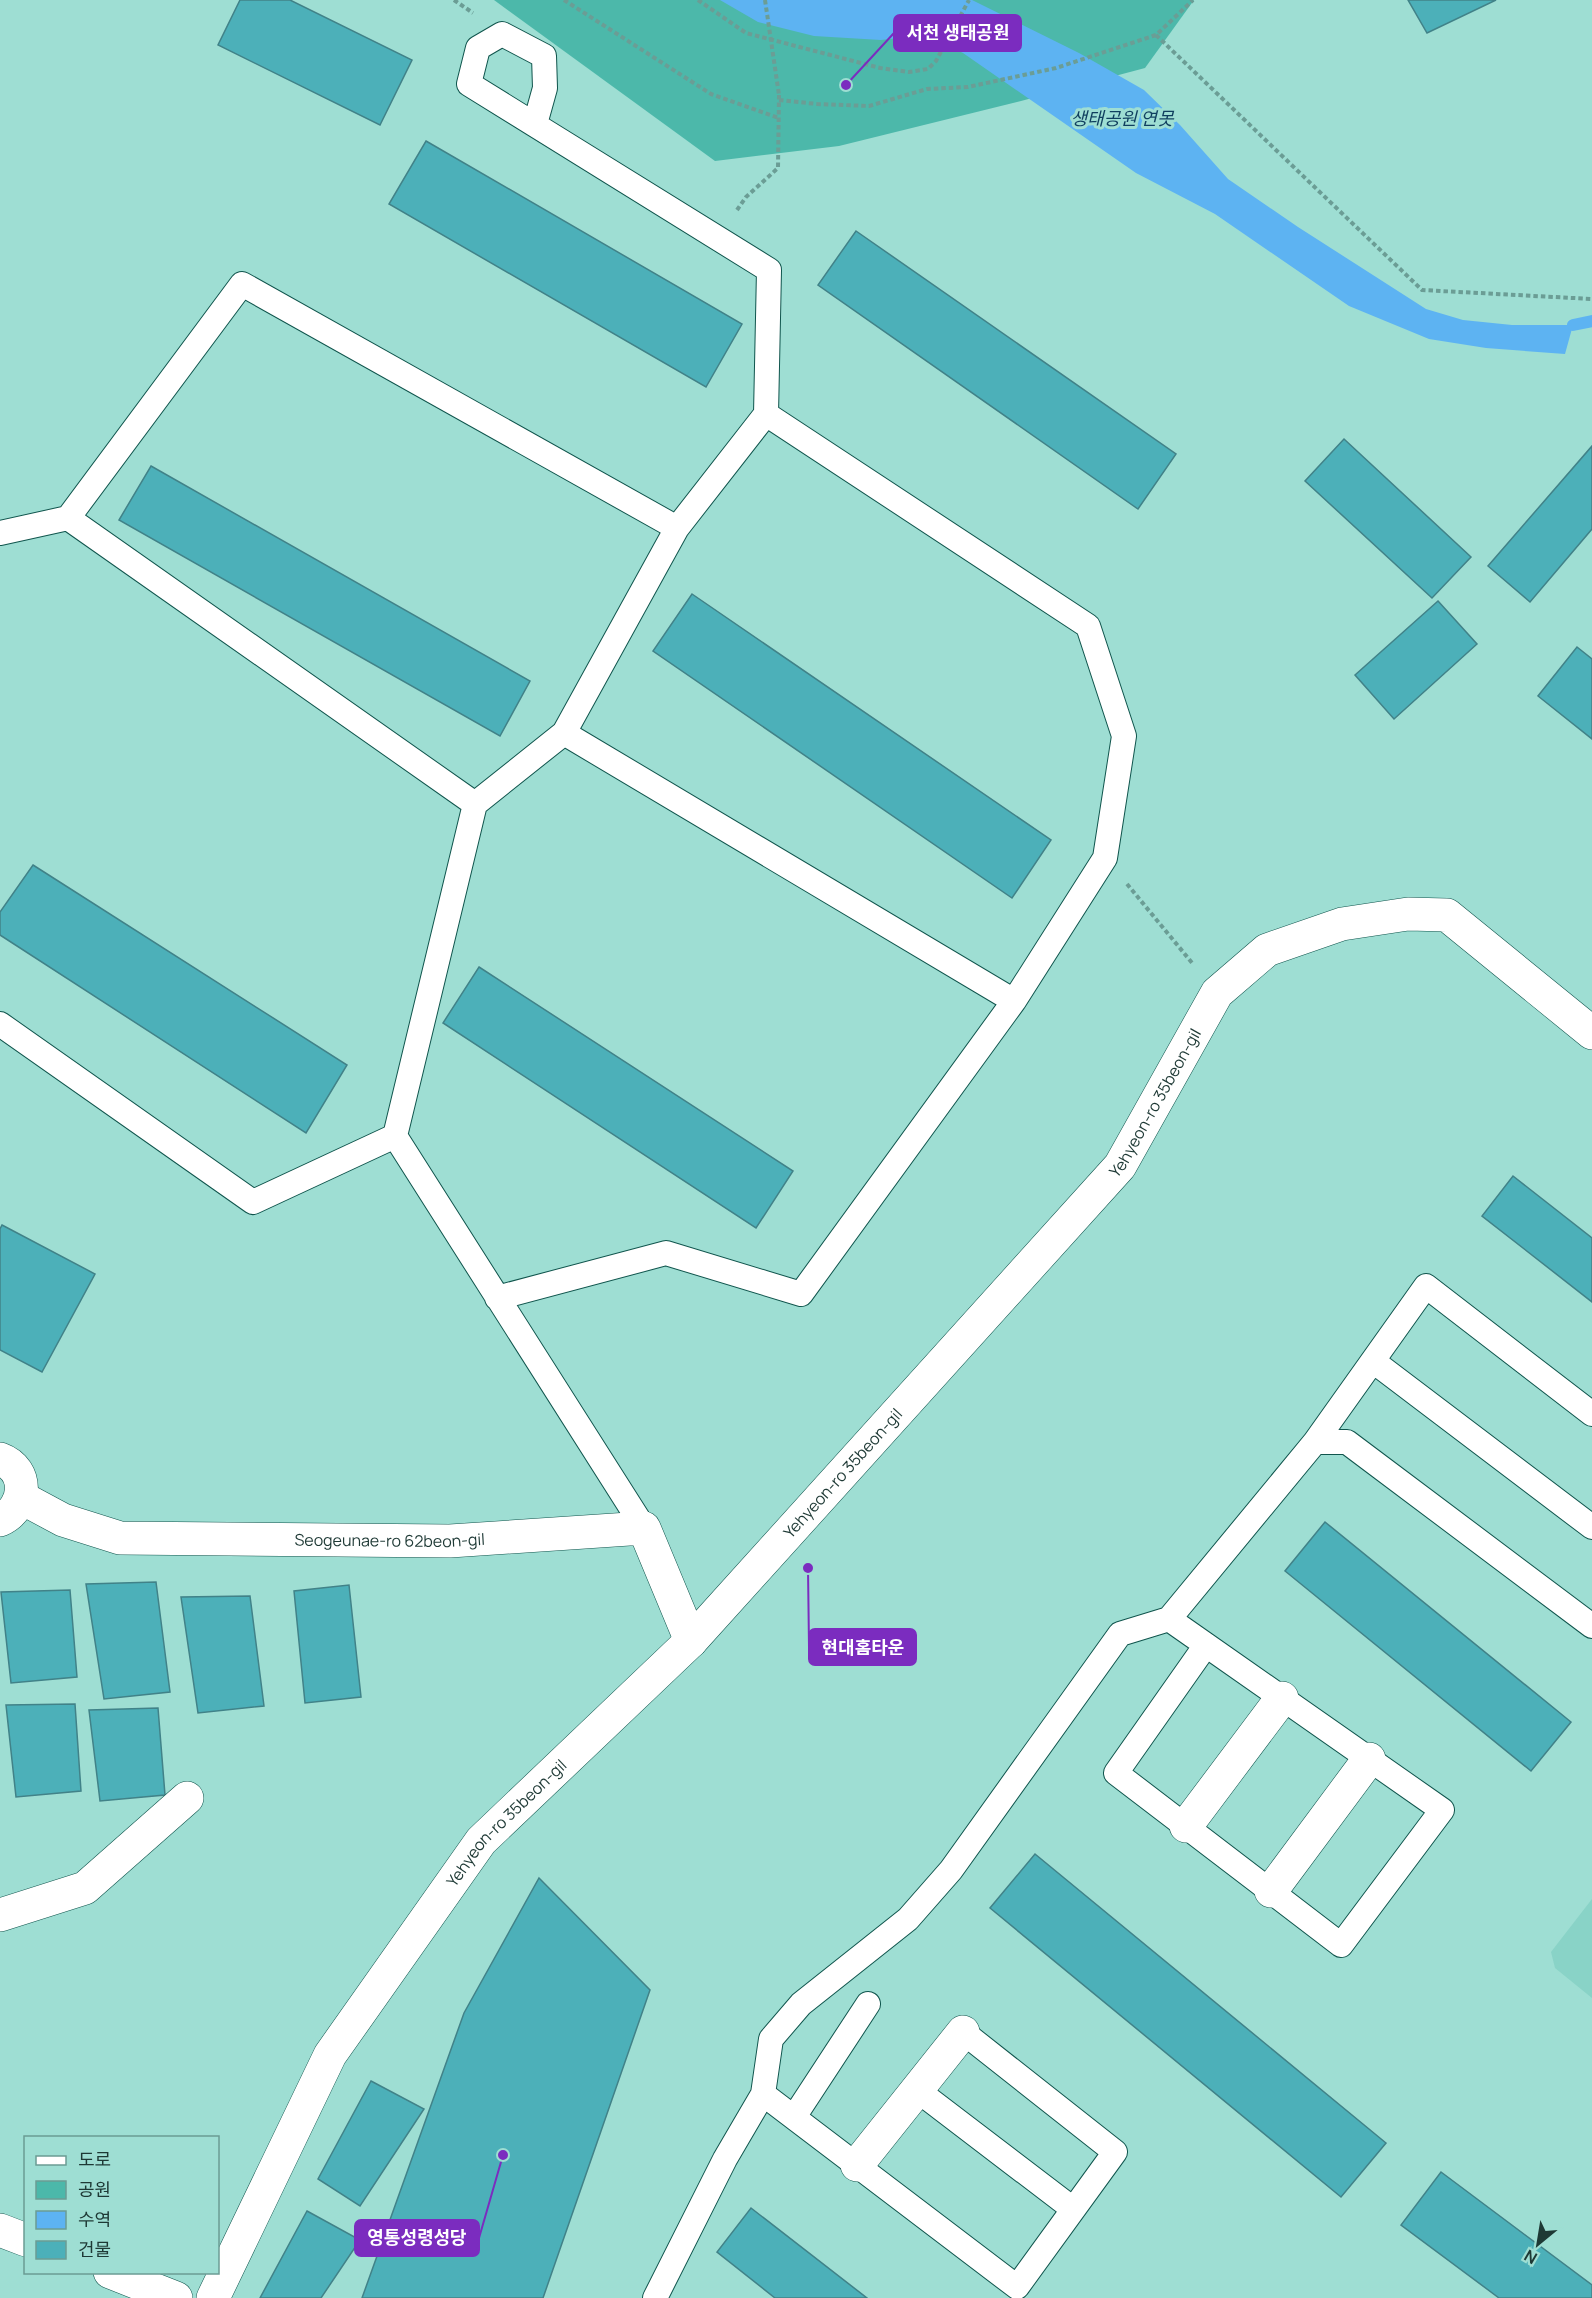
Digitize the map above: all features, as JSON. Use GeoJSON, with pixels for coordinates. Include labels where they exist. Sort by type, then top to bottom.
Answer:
{"type":"FeatureCollection","features":[{"type":"Feature","properties":{"kind":"street","name":"Yehyeon-ro 35beon-gil"},"geometry":{"type":"LineString","coordinates":[[213,2298],[330,2055],[481,1841],[692,1641],[1120,1166],[1217,993],[1267,950],[1342,924],[1408,914],[1446,915],[1592,1033]]}},
{"type":"Feature","properties":{"kind":"street"},"geometry":{"type":"LineString","coordinates":[[0,1459],[12,1466],[22,1482],[11,1509]]}},
{"type":"Feature","properties":{"kind":"street","name":"Seogeunae-ro 62beon-gil"},"geometry":{"type":"LineString","coordinates":[[11,1509],[63,1520],[120,1538],[450,1541],[644,1528]]}},
{"type":"Feature","properties":{"kind":"street"},"geometry":{"type":"LineString","coordinates":[[644,1528],[692,1641]]}},
{"type":"Feature","properties":{"kind":"street"},"geometry":{"type":"LineString","coordinates":[[1186,1826],[1282,1698]]}},
{"type":"Feature","properties":{"kind":"street"},"geometry":{"type":"LineString","coordinates":[[1270,1891],[1369,1759]]}},
{"type":"Feature","properties":{"kind":"street"},"geometry":{"type":"LineString","coordinates":[[0,1915],[85,1888],[187,1798]]}},
{"type":"Feature","properties":{"kind":"street"},"geometry":{"type":"LineString","coordinates":[[857,2166],[963,2032]]}},
{"type":"Feature","properties":{"kind":"street"},"geometry":{"type":"LineString","coordinates":[[0,2230],[24,2239]]}},
{"type":"Feature","properties":{"kind":"street"},"geometry":{"type":"LineString","coordinates":[[115,2274],[176,2298]]}},
{"type":"Feature","properties":{"kind":"lane"},"geometry":{"type":"LineString","coordinates":[[535,124],[770,270],[766,414],[677,528],[564,733],[475,804],[394,1136],[644,1528]]}},
{"type":"Feature","properties":{"kind":"lane"},"geometry":{"type":"LineString","coordinates":[[0,534],[68,518],[242,284],[677,528]]}},
{"type":"Feature","properties":{"kind":"lane"},"geometry":{"type":"LineString","coordinates":[[497,1298],[666,1253],[801,1294],[1014,1001],[1105,858],[1124,736],[1088,626],[766,414]]}},
{"type":"Feature","properties":{"kind":"lane"},"geometry":{"type":"LineString","coordinates":[[68,518],[475,804]]}},
{"type":"Feature","properties":{"kind":"lane"},"geometry":{"type":"LineString","coordinates":[[564,733],[1014,1001]]}},
{"type":"Feature","properties":{"kind":"lane"},"geometry":{"type":"LineString","coordinates":[[0,1024],[253,1202],[394,1136]]}},
{"type":"Feature","properties":{"kind":"lane"},"geometry":{"type":"LineString","coordinates":[[655,2298],[725,2159],[763,2094],[771,2039],[801,2004],[908,1919],[951,1870],[1119,1634],[1169,1619],[1315,1442],[1426,1286],[1592,1414]]}},
{"type":"Feature","properties":{"kind":"lane"},"geometry":{"type":"LineString","coordinates":[[1373,1361],[1592,1527]]}},
{"type":"Feature","properties":{"kind":"lane"},"geometry":{"type":"LineString","coordinates":[[1315,1442],[1347,1442],[1592,1626]]}},
{"type":"Feature","properties":{"kind":"lane"},"geometry":{"type":"LineString","coordinates":[[1169,1619],[1442,1810],[1341,1945],[1116,1773],[1206,1645]]}},
{"type":"Feature","properties":{"kind":"lane"},"geometry":{"type":"LineString","coordinates":[[794,2117],[868,2004]]}},
{"type":"Feature","properties":{"kind":"lane"},"geometry":{"type":"LineString","coordinates":[[763,2094],[1017,2287],[1115,2152],[963,2032]]}},
{"type":"Feature","properties":{"kind":"lane"},"geometry":{"type":"LineString","coordinates":[[917,2090],[1073,2209]]}},
{"type":"Feature","properties":{"kind":"path"},"geometry":{"type":"LineString","coordinates":[[564,0],[711,94],[779,118]]}},
{"type":"Feature","properties":{"kind":"path"},"geometry":{"type":"LineString","coordinates":[[698,0],[746,33],[880,68],[909,72],[928,69],[936,61],[969,0]]}},
{"type":"Feature","properties":{"kind":"path"},"geometry":{"type":"LineString","coordinates":[[718,238],[746,197],[778,168],[779,97],[765,0]]}},
{"type":"Feature","properties":{"kind":"path"},"geometry":{"type":"LineString","coordinates":[[779,97],[817,104],[869,106],[927,89],[968,87],[1056,68],[1156,35],[1193,0]]}},
{"type":"Feature","properties":{"kind":"path"},"geometry":{"type":"LineString","coordinates":[[1156,35],[1422,290],[1592,299]]}},
{"type":"Feature","properties":{"kind":"path"},"geometry":{"type":"LineString","coordinates":[[1105,858],[1217,993]]}},
{"type":"Feature","properties":{"kind":"shaded area"},"geometry":{"type":"Polygon","coordinates":[[[1592,1899],[1592,1998],[1555,1968],[1551,1952],[1592,1899]]]}},
{"type":"Feature","properties":{"kind":"green space"},"geometry":{"type":"Polygon","coordinates":[[[494,0],[1194,0],[1145,68],[839,146],[715,161],[494,0]]]}},
{"type":"Feature","properties":{"kind":"water","name":"생태공원 연못"},"geometry":{"type":"Polygon","coordinates":[[[720,0],[972,0],[1079,53],[1144,90],[1180,125],[1228,179],[1426,309],[1463,320],[1512,325],[1573,325],[1565,354],[1486,348],[1429,339],[1349,306],[1215,214],[1136,173],[963,53],[938,41],[915,36],[881,40],[814,36],[758,22],[720,0]]]}},
{"type":"Feature","properties":{"kind":"building"},"geometry":{"type":"Polygon","coordinates":[[[240,0],[290,0],[412,60],[380,125],[218,45],[240,0]]]}},
{"type":"Feature","properties":{"kind":"building"},"geometry":{"type":"Polygon","coordinates":[[[1408,0],[1496,0],[1427,33],[1408,0]]]}},
{"type":"Feature","properties":{"kind":"building"},"geometry":{"type":"Polygon","coordinates":[[[426,141],[742,324],[706,387],[389,204],[426,141]]]}},
{"type":"Feature","properties":{"kind":"building"},"geometry":{"type":"Polygon","coordinates":[[[856,231],[1176,454],[1138,509],[818,285],[856,231]]]}},
{"type":"Feature","properties":{"kind":"building"},"geometry":{"type":"Polygon","coordinates":[[[1344,439],[1471,557],[1432,598],[1305,481],[1344,439]]]}},
{"type":"Feature","properties":{"kind":"building"},"geometry":{"type":"Polygon","coordinates":[[[1592,446],[1592,529],[1530,602],[1488,566],[1592,446]]]}},
{"type":"Feature","properties":{"kind":"building"},"geometry":{"type":"Polygon","coordinates":[[[151,466],[530,681],[500,736],[119,520],[151,466]]]}},
{"type":"Feature","properties":{"kind":"building"},"geometry":{"type":"Polygon","coordinates":[[[692,594],[1051,840],[1012,898],[653,651],[692,594]]]}},
{"type":"Feature","properties":{"kind":"building"},"geometry":{"type":"Polygon","coordinates":[[[1438,601],[1477,644],[1394,719],[1355,675],[1438,601]]]}},
{"type":"Feature","properties":{"kind":"building"},"geometry":{"type":"Polygon","coordinates":[[[1577,647],[1592,659],[1592,739],[1538,696],[1577,647]]]}},
{"type":"Feature","properties":{"kind":"building"},"geometry":{"type":"Polygon","coordinates":[[[33,865],[347,1065],[306,1133],[0,935],[0,912],[33,865]]]}},
{"type":"Feature","properties":{"kind":"building"},"geometry":{"type":"Polygon","coordinates":[[[479,967],[793,1171],[756,1228],[443,1023],[479,967]]]}},
{"type":"Feature","properties":{"kind":"building"},"geometry":{"type":"Polygon","coordinates":[[[1513,1176],[1592,1238],[1592,1302],[1482,1216],[1513,1176]]]}},
{"type":"Feature","properties":{"kind":"building"},"geometry":{"type":"Polygon","coordinates":[[[2,1225],[95,1274],[42,1372],[0,1350],[0,1229],[2,1225]]]}},
{"type":"Feature","properties":{"kind":"building"},"geometry":{"type":"Polygon","coordinates":[[[1325,1522],[1571,1722],[1531,1771],[1285,1571],[1325,1522]]]}},
{"type":"Feature","properties":{"kind":"building"},"geometry":{"type":"Polygon","coordinates":[[[156,1582],[170,1692],[104,1699],[86,1584],[156,1582]]]}},
{"type":"Feature","properties":{"kind":"building"},"geometry":{"type":"Polygon","coordinates":[[[349,1585],[361,1697],[305,1703],[294,1591],[349,1585]]]}},
{"type":"Feature","properties":{"kind":"building"},"geometry":{"type":"Polygon","coordinates":[[[70,1590],[77,1677],[11,1683],[1,1592],[70,1590]]]}},
{"type":"Feature","properties":{"kind":"building"},"geometry":{"type":"Polygon","coordinates":[[[250,1596],[264,1706],[198,1713],[181,1597],[250,1596]]]}},
{"type":"Feature","properties":{"kind":"building"},"geometry":{"type":"Polygon","coordinates":[[[75,1704],[81,1791],[16,1797],[6,1705],[75,1704]]]}},
{"type":"Feature","properties":{"kind":"building"},"geometry":{"type":"Polygon","coordinates":[[[158,1708],[165,1795],[100,1801],[89,1710],[158,1708]]]}},
{"type":"Feature","properties":{"kind":"building"},"geometry":{"type":"Polygon","coordinates":[[[1035,1854],[1386,2143],[1341,2197],[990,1908],[1035,1854]]]}},
{"type":"Feature","properties":{"kind":"building"},"geometry":{"type":"Polygon","coordinates":[[[539,1878],[650,1990],[543,2298],[362,2298],[464,2013],[539,1878]]]}},
{"type":"Feature","properties":{"kind":"building"},"geometry":{"type":"Polygon","coordinates":[[[371,2081],[424,2109],[360,2206],[318,2179],[371,2081]]]}},
{"type":"Feature","properties":{"kind":"building"},"geometry":{"type":"Polygon","coordinates":[[[1441,2172],[1592,2285],[1592,2298],[1499,2298],[1401,2225],[1441,2172]]]}},
{"type":"Feature","properties":{"kind":"building"},"geometry":{"type":"Polygon","coordinates":[[[751,2208],[867,2298],[775,2298],[717,2252],[751,2208]]]}},
{"type":"Feature","properties":{"kind":"building"},"geometry":{"type":"Polygon","coordinates":[[[307,2211],[360,2240],[321,2298],[260,2298],[307,2211]]]}},
{"type":"Feature","properties":{"kind":"waterway"},"geometry":{"type":"LineString","coordinates":[[1573,325],[1592,321]]}},
{"type":"Feature","properties":{"kind":"place","name":"서천 생태공원"},"geometry":{"type":"Point","coordinates":[846,85]}},
{"type":"Feature","properties":{"kind":"place","name":"현대홈타운"},"geometry":{"type":"Point","coordinates":[808,1568]}},
{"type":"Feature","properties":{"kind":"place","name":"영통성령성당"},"geometry":{"type":"Point","coordinates":[503,2155]}}]}
